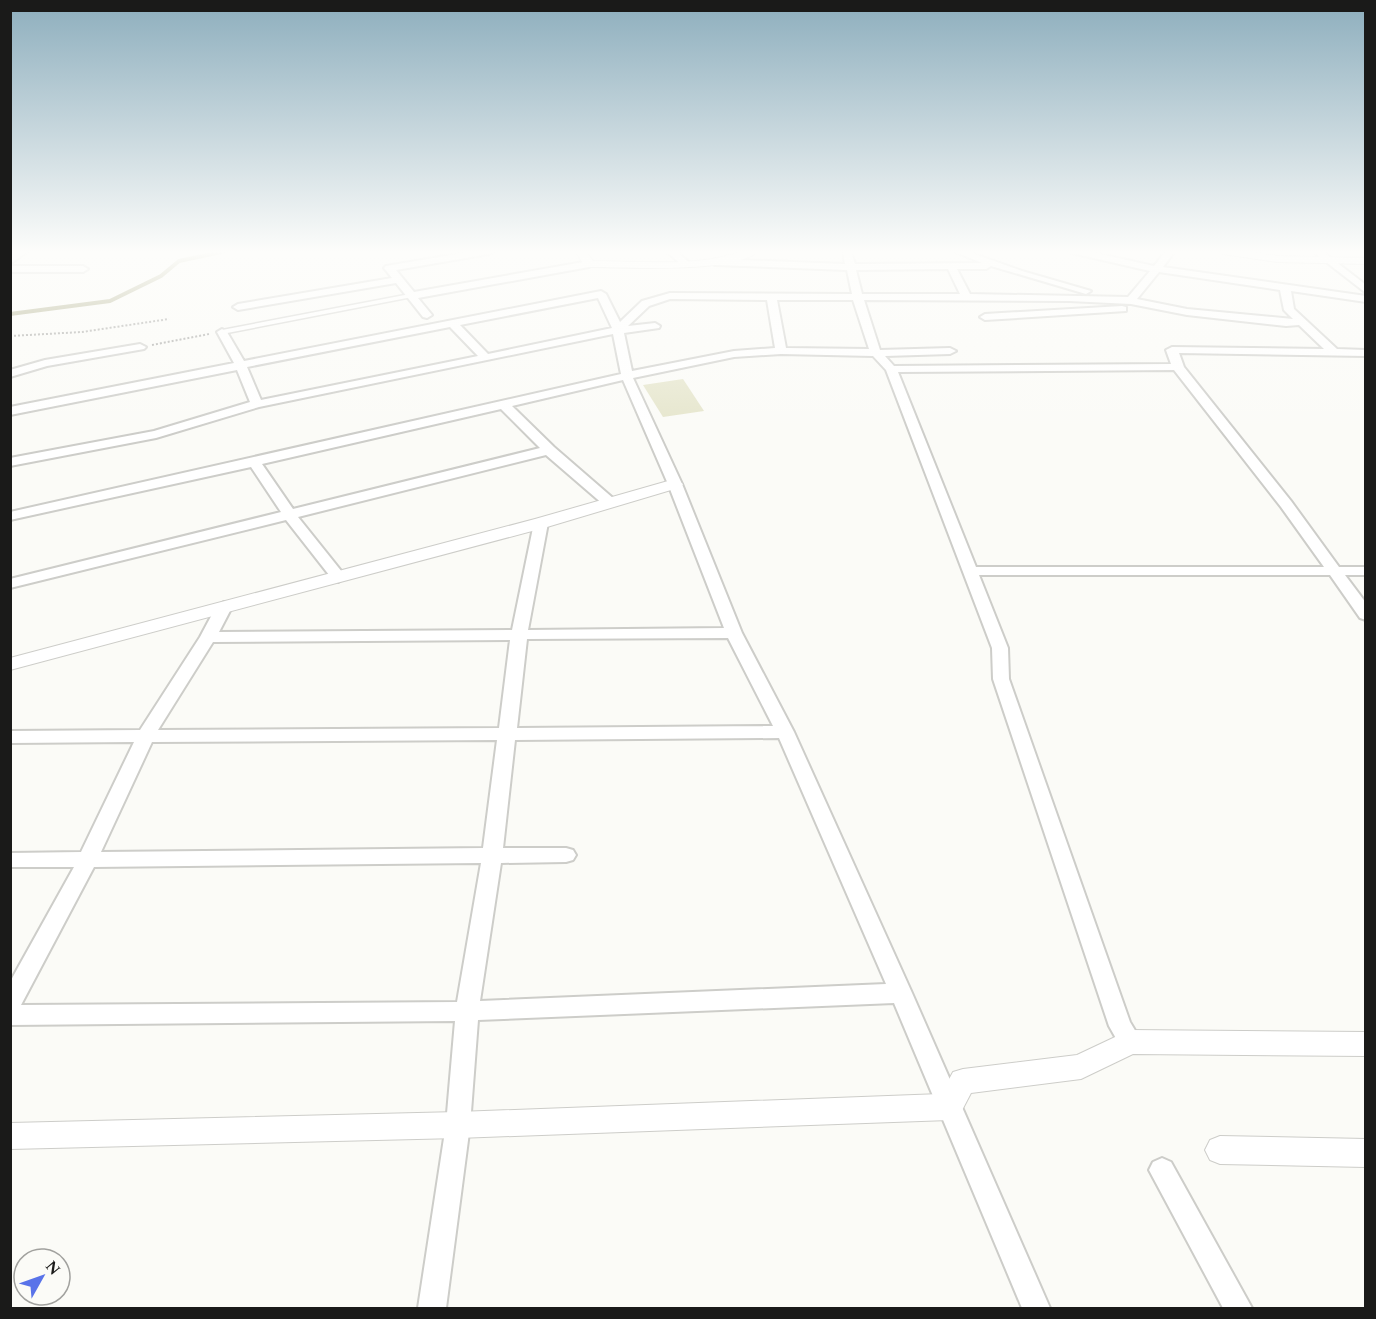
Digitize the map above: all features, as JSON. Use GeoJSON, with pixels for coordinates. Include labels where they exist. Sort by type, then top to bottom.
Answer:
{"type":"FeatureCollection","features":[{"type":"Feature","properties":{"kind":"street"},"geometry":{"type":"LineString","coordinates":[[10,411],[509,313]]}},
{"type":"Feature","properties":{"kind":"street"},"geometry":{"type":"LineString","coordinates":[[610,313],[618,330],[627,377],[675,484],[734,633],[785,732],[901,993],[1036,1308]]}},
{"type":"Feature","properties":{"kind":"street"},"geometry":{"type":"LineString","coordinates":[[618,330],[635,313]]}},
{"type":"Feature","properties":{"kind":"street"},"geometry":{"type":"LineString","coordinates":[[774,313],[781,351]]}},
{"type":"Feature","properties":{"kind":"street"},"geometry":{"type":"LineString","coordinates":[[863,313],[876,353],[891,369],[1000,648],[1001,679],[1120,1026],[1130,1042]]}},
{"type":"Feature","properties":{"kind":"street"},"geometry":{"type":"LineString","coordinates":[[985,317],[1053,313]]}},
{"type":"Feature","properties":{"kind":"street"},"geometry":{"type":"LineString","coordinates":[[1203,313],[1275,322],[1300,322]]}},
{"type":"Feature","properties":{"kind":"street"},"geometry":{"type":"LineString","coordinates":[[1291,313],[1335,353]]}},
{"type":"Feature","properties":{"kind":"street"},"geometry":{"type":"LineString","coordinates":[[453,324],[486,358]]}},
{"type":"Feature","properties":{"kind":"street"},"geometry":{"type":"LineString","coordinates":[[10,462],[156,434],[257,404],[618,330],[655,326]]}},
{"type":"Feature","properties":{"kind":"street"},"geometry":{"type":"LineString","coordinates":[[222,332],[241,366],[257,404]]}},
{"type":"Feature","properties":{"kind":"street"},"geometry":{"type":"LineString","coordinates":[[10,369],[140,347]]}},
{"type":"Feature","properties":{"kind":"street"},"geometry":{"type":"LineString","coordinates":[[1365,353],[1172,350],[1178,367],[1286,504],[1332,572],[1365,615]]}},
{"type":"Feature","properties":{"kind":"street"},"geometry":{"type":"LineString","coordinates":[[10,516],[682,363],[734,354],[781,351],[876,353],[950,351]]}},
{"type":"Feature","properties":{"kind":"street"},"geometry":{"type":"LineString","coordinates":[[10,374],[45,363]]}},
{"type":"Feature","properties":{"kind":"street"},"geometry":{"type":"LineString","coordinates":[[891,369],[1178,367]]}},
{"type":"Feature","properties":{"kind":"street"},"geometry":{"type":"LineString","coordinates":[[504,405],[549,450],[609,502]]}},
{"type":"Feature","properties":{"kind":"street"},"geometry":{"type":"LineString","coordinates":[[10,584],[549,450]]}},
{"type":"Feature","properties":{"kind":"street"},"geometry":{"type":"LineString","coordinates":[[254,462],[289,514],[338,577]]}},
{"type":"Feature","properties":{"kind":"street"},"geometry":{"type":"LineString","coordinates":[[10,664],[541,523],[675,484]]}},
{"type":"Feature","properties":{"kind":"street"},"geometry":{"type":"LineString","coordinates":[[432,1308],[458,1125],[467,1011],[492,856],[519,636],[541,523]]}},
{"type":"Feature","properties":{"kind":"street"},"geometry":{"type":"LineString","coordinates":[[968,571],[1365,571]]}},
{"type":"Feature","properties":{"kind":"street"},"geometry":{"type":"LineString","coordinates":[[10,1004],[88,859],[145,737],[208,638],[224,607]]}},
{"type":"Feature","properties":{"kind":"street"},"geometry":{"type":"LineString","coordinates":[[208,638],[734,633]]}},
{"type":"Feature","properties":{"kind":"street"},"geometry":{"type":"LineString","coordinates":[[10,737],[785,732]]}},
{"type":"Feature","properties":{"kind":"street"},"geometry":{"type":"LineString","coordinates":[[10,860],[566,855]]}},
{"type":"Feature","properties":{"kind":"street"},"geometry":{"type":"LineString","coordinates":[[10,1015],[467,1011],[901,993]]}},
{"type":"Feature","properties":{"kind":"street"},"geometry":{"type":"LineString","coordinates":[[949,1107],[963,1081],[1082,1067],[1130,1042],[1365,1044]]}},
{"type":"Feature","properties":{"kind":"street"},"geometry":{"type":"LineString","coordinates":[[10,1136],[458,1125],[949,1107]]}},
{"type":"Feature","properties":{"kind":"street"},"geometry":{"type":"LineString","coordinates":[[1220,1150],[1365,1152]]}},
{"type":"Feature","properties":{"kind":"street"},"geometry":{"type":"LineString","coordinates":[[1162,1170],[1238,1308]]}},
{"type":"Feature","properties":{"kind":"lane"},"geometry":{"type":"LineString","coordinates":[[222,332],[324,313]]}},
{"type":"Feature","properties":{"kind":"path"},"geometry":{"type":"LineString","coordinates":[[10,336],[82,332],[169,319]]}},
{"type":"Feature","properties":{"kind":"path"},"geometry":{"type":"LineString","coordinates":[[140,347],[222,332]]}},
{"type":"Feature","properties":{"kind":"green space"},"geometry":{"type":"Polygon","coordinates":[[[683,379],[704,411],[663,417],[643,385],[683,379]]]}},
{"type":"Feature","properties":{"kind":"waterway"},"geometry":{"type":"LineString","coordinates":[[10,314],[21,313]]}}]}
